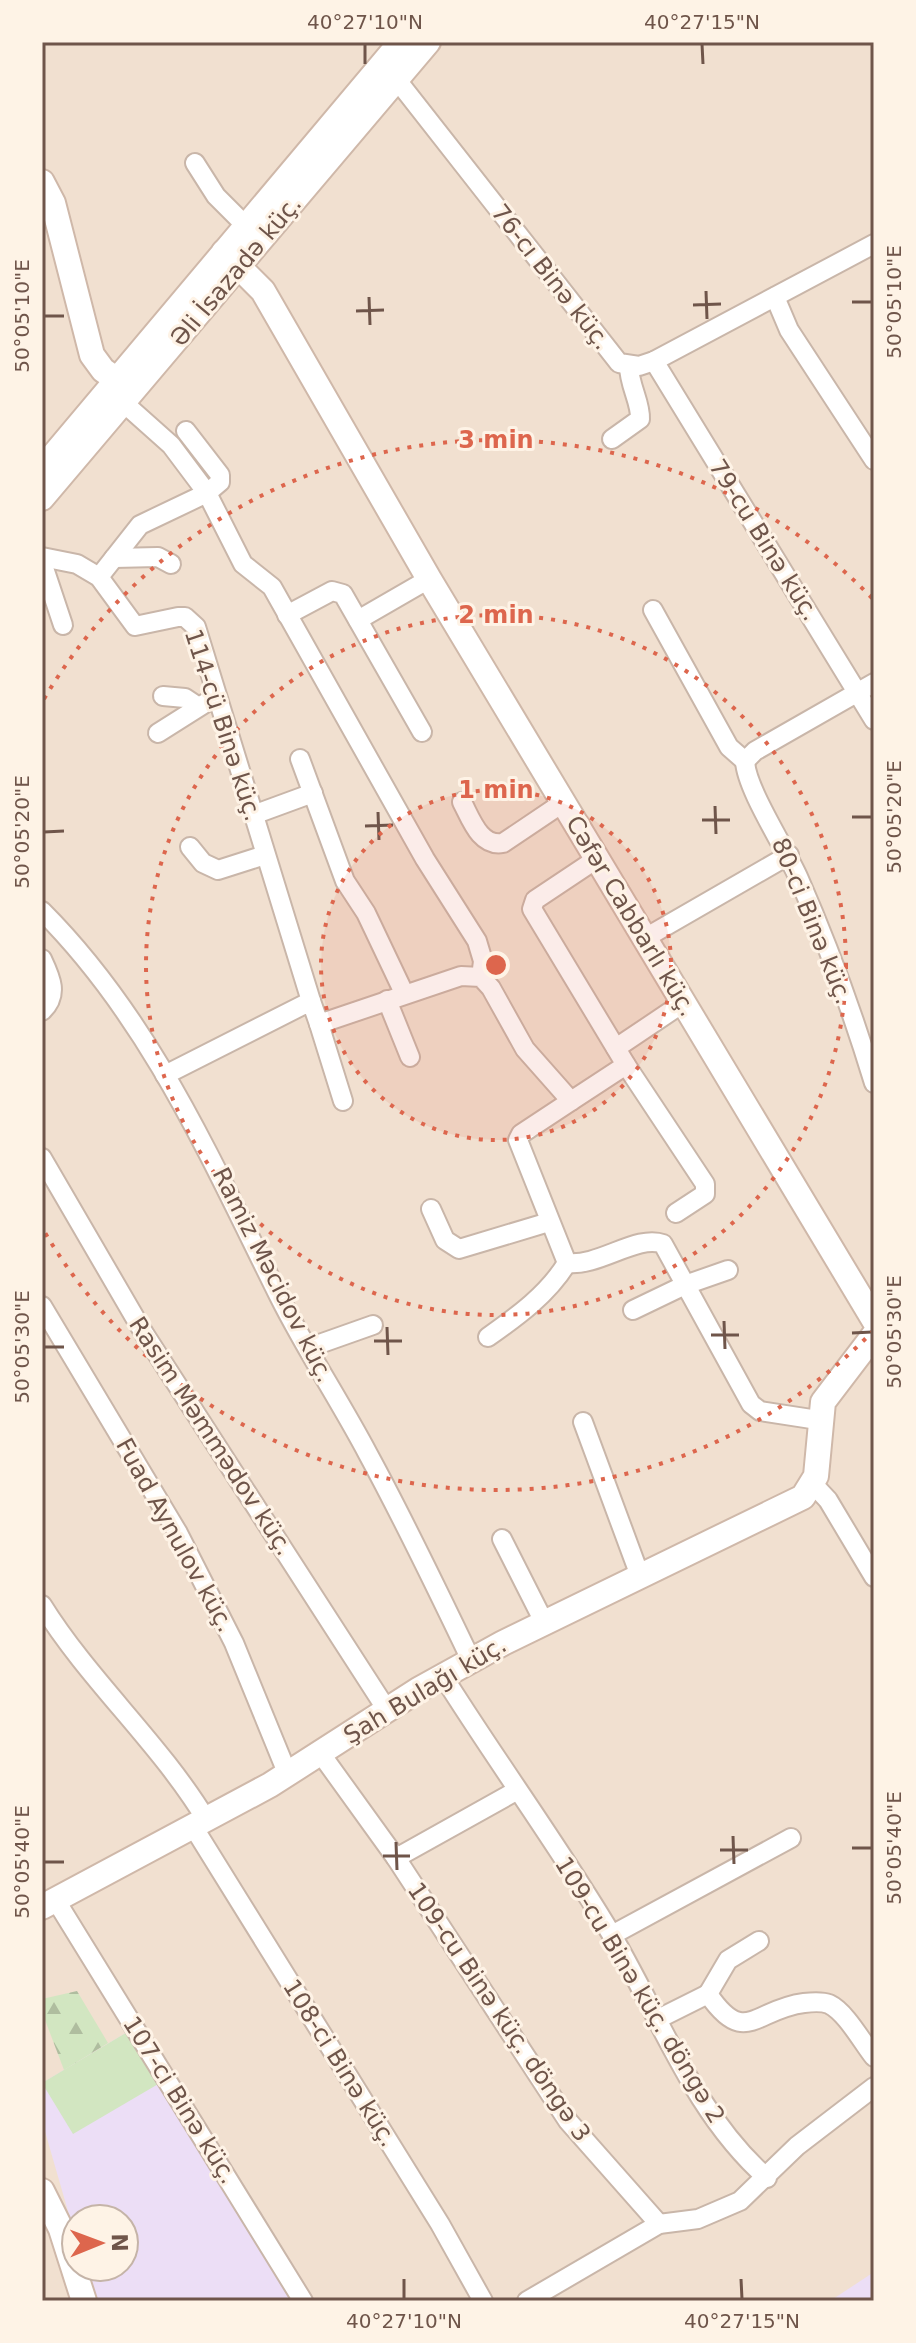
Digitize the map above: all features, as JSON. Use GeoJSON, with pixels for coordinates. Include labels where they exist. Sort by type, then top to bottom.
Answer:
{"type":"FeatureCollection","features":[{"type":"Feature","properties":{"kind":"street","name":"Əli İsazadə küç."},"geometry":{"type":"LineString","coordinates":[[42,498],[125,404],[232,259],[246,226],[401,42]]}},
{"type":"Feature","properties":{"kind":"street","name":"Əli İsazadə küç."},"geometry":{"type":"LineString","coordinates":[[42,469],[117,380],[397,80],[428,42]]}},
{"type":"Feature","properties":{"kind":"street","name":"76-cı Binə küç."},"geometry":{"type":"LineString","coordinates":[[397,80],[619,363],[629,366],[654,361],[874,244]]}},
{"type":"Feature","properties":{"kind":"street"},"geometry":{"type":"LineString","coordinates":[[195,163],[216,196],[246,226]]}},
{"type":"Feature","properties":{"kind":"street"},"geometry":{"type":"LineString","coordinates":[[42,182],[53,203],[92,355],[103,370],[117,380]]}},
{"type":"Feature","properties":{"kind":"street","name":"Cəfər Cabbarlı küç."},"geometry":{"type":"LineString","coordinates":[[232,259],[263,291],[429,579],[873,1320],[830,1388],[818,1420],[813,1484]]}},
{"type":"Feature","properties":{"kind":"street"},"geometry":{"type":"LineString","coordinates":[[775,297],[789,330],[874,460]]}},
{"type":"Feature","properties":{"kind":"street","name":"79-cu Binə küç."},"geometry":{"type":"LineString","coordinates":[[654,361],[866,687],[874,720]]}},
{"type":"Feature","properties":{"kind":"street"},"geometry":{"type":"LineString","coordinates":[[612,439],[640,419],[641,411],[632,392],[629,366]]}},
{"type":"Feature","properties":{"kind":"street"},"geometry":{"type":"LineString","coordinates":[[125,404],[171,445],[207,493],[243,564],[272,587],[425,859],[477,941],[483,961],[481,977]]}},
{"type":"Feature","properties":{"kind":"street"},"geometry":{"type":"LineString","coordinates":[[63,625],[42,560],[77,564],[99,577],[148,518],[207,493],[220,482],[220,475],[186,431]]}},
{"type":"Feature","properties":{"kind":"street"},"geometry":{"type":"LineString","coordinates":[[114,558],[158,557],[171,564]]}},
{"type":"Feature","properties":{"kind":"street","name":"114-cü Binə küç."},"geometry":{"type":"LineString","coordinates":[[99,577],[135,626],[178,617],[192,621],[343,1101]]}},
{"type":"Feature","properties":{"kind":"street"},"geometry":{"type":"LineString","coordinates":[[358,620],[429,579]]}},
{"type":"Feature","properties":{"kind":"street"},"geometry":{"type":"LineString","coordinates":[[287,615],[338,590],[422,732]]}},
{"type":"Feature","properties":{"kind":"street","name":"80-ci Binə küç."},"geometry":{"type":"LineString","coordinates":[[653,610],[729,747],[745,761],[749,781],[789,855],[815,916],[874,1083]]}},
{"type":"Feature","properties":{"kind":"street"},"geometry":{"type":"LineString","coordinates":[[745,761],[755,751],[866,687]]}},
{"type":"Feature","properties":{"kind":"street"},"geometry":{"type":"LineString","coordinates":[[163,696],[185,698],[197,706]]}},
{"type":"Feature","properties":{"kind":"street"},"geometry":{"type":"LineString","coordinates":[[158,733],[215,697]]}},
{"type":"Feature","properties":{"kind":"street"},"geometry":{"type":"LineString","coordinates":[[300,759],[345,881],[366,913],[396,997],[410,1057]]}},
{"type":"Feature","properties":{"kind":"street"},"geometry":{"type":"LineString","coordinates":[[253,815],[313,793]]}},
{"type":"Feature","properties":{"kind":"street"},"geometry":{"type":"LineString","coordinates":[[462,802],[484,839],[495,844],[503,843],[564,802]]}},
{"type":"Feature","properties":{"kind":"street"},"geometry":{"type":"LineString","coordinates":[[190,847],[203,863],[218,870],[265,855]]}},
{"type":"Feature","properties":{"kind":"street"},"geometry":{"type":"LineString","coordinates":[[645,938],[789,855]]}},
{"type":"Feature","properties":{"kind":"street"},"geometry":{"type":"LineString","coordinates":[[598,858],[535,900],[532,909],[626,1065],[705,1184],[705,1194],[676,1213]]}},
{"type":"Feature","properties":{"kind":"street","name":"Ramiz Məcidov küç."},"geometry":{"type":"LineString","coordinates":[[44,917],[105,981],[165,1075],[225,1183],[308,1348],[392,1498],[471,1660]]}},
{"type":"Feature","properties":{"kind":"street"},"geometry":{"type":"LineString","coordinates":[[42,959],[53,986],[49,1005],[42,1011]]}},
{"type":"Feature","properties":{"kind":"street"},"geometry":{"type":"LineString","coordinates":[[319,1024],[461,976],[481,977],[491,988],[530,1056],[571,1101]]}},
{"type":"Feature","properties":{"kind":"street"},"geometry":{"type":"LineString","coordinates":[[165,1075],[311,1001]]}},
{"type":"Feature","properties":{"kind":"street"},"geometry":{"type":"LineString","coordinates":[[616,1048],[683,1003]]}},
{"type":"Feature","properties":{"kind":"street"},"geometry":{"type":"LineString","coordinates":[[567,1263],[518,1140],[521,1134],[626,1065]]}},
{"type":"Feature","properties":{"kind":"street","name":"Rasim Məmmədov küç."},"geometry":{"type":"LineString","coordinates":[[42,1158],[145,1335],[387,1710]]}},
{"type":"Feature","properties":{"kind":"street"},"geometry":{"type":"LineString","coordinates":[[431,1209],[445,1240],[459,1249],[549,1222]]}},
{"type":"Feature","properties":{"kind":"street"},"geometry":{"type":"LineString","coordinates":[[567,1263],[589,1262],[650,1241],[663,1244],[751,1404],[760,1411],[818,1420]]}},
{"type":"Feature","properties":{"kind":"street"},"geometry":{"type":"LineString","coordinates":[[488,1337],[521,1314],[558,1278],[567,1263]]}},
{"type":"Feature","properties":{"kind":"street"},"geometry":{"type":"LineString","coordinates":[[633,1310],[685,1285],[728,1270]]}},
{"type":"Feature","properties":{"kind":"street","name":"Fuad Aynulov küç."},"geometry":{"type":"LineString","coordinates":[[42,1306],[178,1533],[234,1643],[288,1775]]}},
{"type":"Feature","properties":{"kind":"street"},"geometry":{"type":"LineString","coordinates":[[308,1348],[373,1325]]}},
{"type":"Feature","properties":{"kind":"street"},"geometry":{"type":"LineString","coordinates":[[583,1422],[640,1576]]}},
{"type":"Feature","properties":{"kind":"street"},"geometry":{"type":"LineString","coordinates":[[813,1484],[828,1500],[874,1577]]}},
{"type":"Feature","properties":{"kind":"street","name":"Şah Bulağı küç."},"geometry":{"type":"LineString","coordinates":[[48,1903],[288,1775],[471,1660],[789,1505],[803,1497],[813,1484]]}},
{"type":"Feature","properties":{"kind":"street"},"geometry":{"type":"LineString","coordinates":[[502,1539],[544,1622]]}},
{"type":"Feature","properties":{"kind":"street","name":"108-ci Binə küç."},"geometry":{"type":"LineString","coordinates":[[42,1605],[70,1648],[177,1772],[201,1824],[483,2301]]}},
{"type":"Feature","properties":{"kind":"street","name":"109-cu Binə küç. döngə 2"},"geometry":{"type":"LineString","coordinates":[[443,1676],[612,1935],[709,2111],[749,2162],[767,2178]]}},
{"type":"Feature","properties":{"kind":"street","name":"109-cu Binə küç. döngə 3"},"geometry":{"type":"LineString","coordinates":[[321,1754],[396,1858],[568,2121],[659,2224]]}},
{"type":"Feature","properties":{"kind":"street"},"geometry":{"type":"LineString","coordinates":[[396,1858],[516,1791]]}},
{"type":"Feature","properties":{"kind":"street"},"geometry":{"type":"LineString","coordinates":[[612,1935],[791,1838]]}},
{"type":"Feature","properties":{"kind":"street","name":"107-ci Binə küç."},"geometry":{"type":"LineString","coordinates":[[48,1903],[303,2301]]}},
{"type":"Feature","properties":{"kind":"street"},"geometry":{"type":"LineString","coordinates":[[658,2019],[708,1994],[728,1960],[759,1941]]}},
{"type":"Feature","properties":{"kind":"street"},"geometry":{"type":"LineString","coordinates":[[708,1994],[728,2019],[745,2023],[792,2005],[830,2004],[874,2057]]}},
{"type":"Feature","properties":{"kind":"street"},"geometry":{"type":"LineString","coordinates":[[527,2301],[667,2220],[698,2219],[724,2210],[767,2178],[797,2146],[874,2087]]}},
{"type":"Feature","properties":{"kind":"street"},"geometry":{"type":"LineString","coordinates":[[42,2191],[61,2229],[84,2301]]}},
{"type":"Feature","properties":{"kind":"shaded area"},"geometry":{"type":"Polygon","coordinates":[[[42,42],[874,42],[874,2301],[42,2301],[42,42]]]}},
{"type":"Feature","properties":{"kind":"shaded area"},"geometry":{"type":"Polygon","coordinates":[[[129,2031],[293,2301],[98,2301],[91,2283],[140,2283],[140,2203],[66,2203],[42,2121],[42,2083],[129,2031]]]}},
{"type":"Feature","properties":{"kind":"shaded area"},"geometry":{"type":"Polygon","coordinates":[[[874,2272],[874,2301],[830,2301],[874,2272]]]}},
{"type":"Feature","properties":{"kind":"green space"},"geometry":{"type":"Polygon","coordinates":[[[77,1991],[108,2043],[64,2070],[42,2012],[42,1999],[77,1991]]]}},
{"type":"Feature","properties":{"kind":"green space"},"geometry":{"type":"Polygon","coordinates":[[[129,2031],[160,2083],[73,2134],[42,2083],[129,2031]]]}}]}
